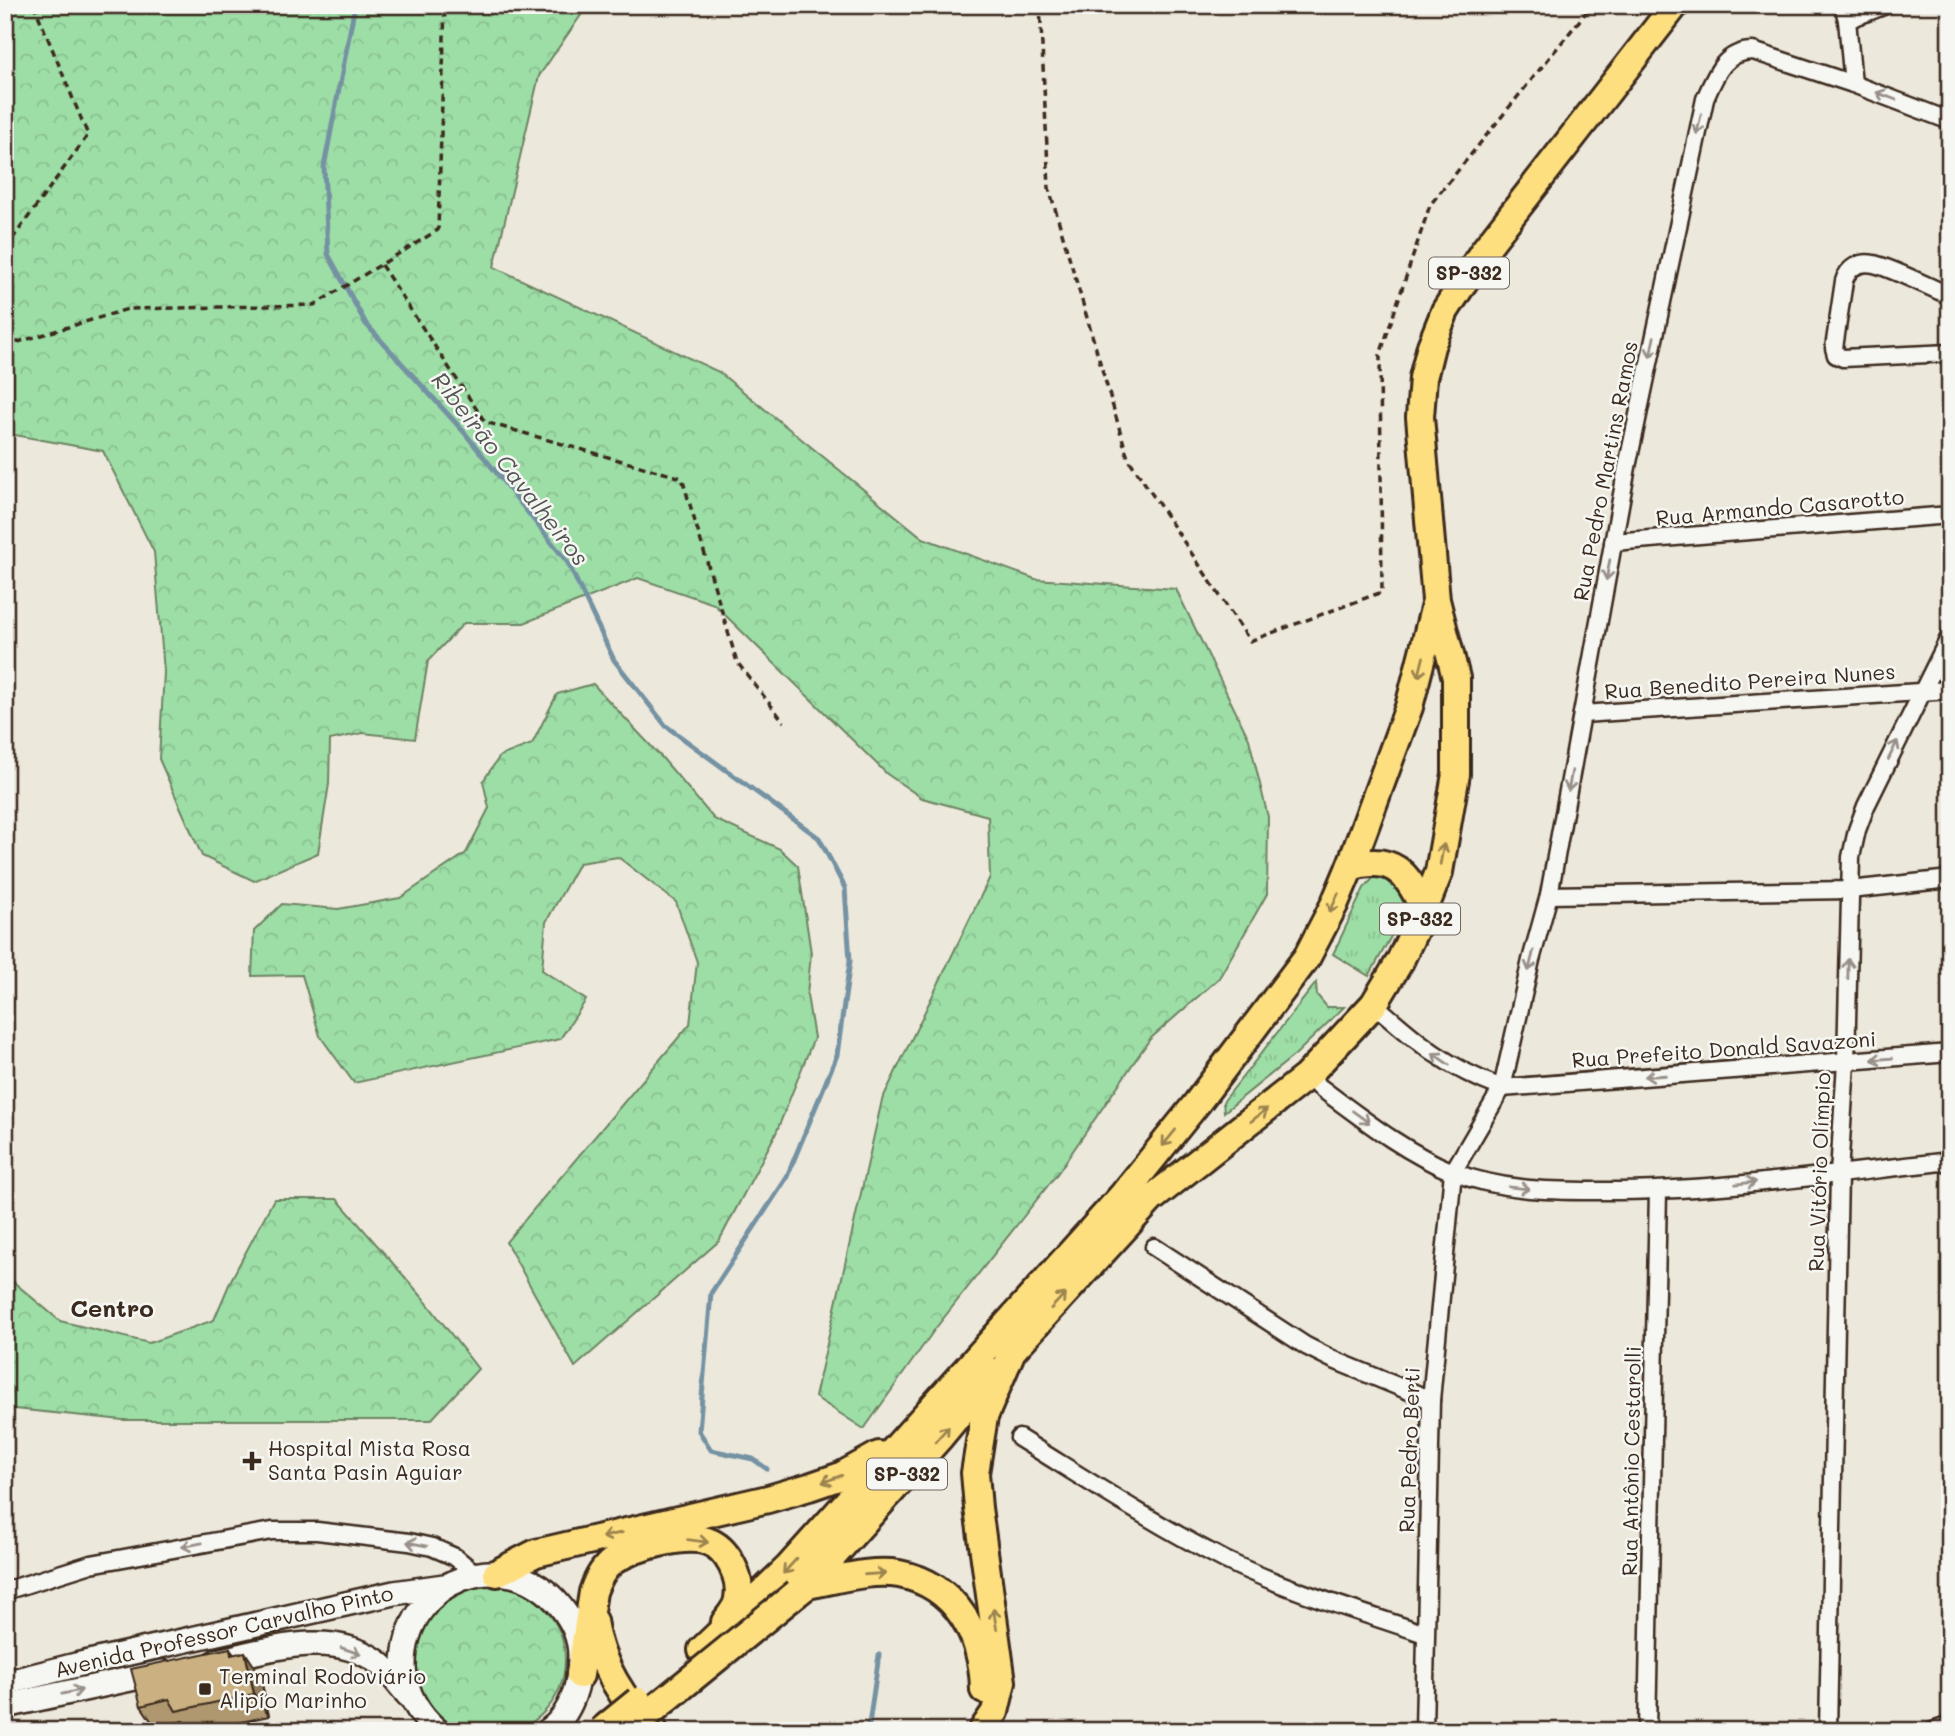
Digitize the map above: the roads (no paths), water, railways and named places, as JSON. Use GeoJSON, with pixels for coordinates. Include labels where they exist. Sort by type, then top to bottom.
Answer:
{"type":"FeatureCollection","features":[{"type":"Feature","properties":{"kind":"main road","name":"SP-332"},"geometry":{"type":"LineString","coordinates":[[601,1731],[702,1650],[772,1584],[911,1430],[1151,1199],[1306,1077],[1374,1004],[1400,961],[1438,872],[1456,775],[1455,678],[1436,600],[1420,417],[1423,378],[1431,346],[1445,311],[1483,252],[1675,5]]}},
{"type":"Feature","properties":{"kind":"main road","name":"SP-332"},"geometry":{"type":"LineString","coordinates":[[627,1731],[802,1589],[940,1437],[1007,1340],[1198,1103],[1307,957],[1350,867],[1409,707],[1436,600]]}},
{"type":"Feature","properties":{"kind":"main road","name":"SP-332"},"geometry":{"type":"LineString","coordinates":[[1350,867],[1379,863],[1392,866],[1404,873],[1424,910]]}},
{"type":"Feature","properties":{"kind":"main road"},"geometry":{"type":"LineString","coordinates":[[980,1731],[995,1712],[1002,1682],[975,1473],[984,1417],[1007,1340]]}},
{"type":"Feature","properties":{"kind":"main road"},"geometry":{"type":"LineString","coordinates":[[487,1574],[536,1553],[768,1499],[841,1476],[867,1463],[911,1430]]}},
{"type":"Feature","properties":{"kind":"main road"},"geometry":{"type":"LineString","coordinates":[[580,1675],[597,1580],[613,1561],[655,1545],[694,1539],[718,1547],[729,1559],[739,1597],[735,1608],[702,1650]]}},
{"type":"Feature","properties":{"kind":"main road"},"geometry":{"type":"LineString","coordinates":[[802,1589],[874,1573],[899,1574],[929,1585],[947,1597],[963,1615],[977,1640],[984,1667],[980,1731]]}},
{"type":"Feature","properties":{"kind":"main road"},"geometry":{"type":"LineString","coordinates":[[588,1630],[626,1699],[654,1731]]}},
{"type":"Feature","properties":{"kind":"street"},"geometry":{"type":"LineString","coordinates":[[1886,5],[1845,13],[1853,83],[1950,121]]}},
{"type":"Feature","properties":{"kind":"street","name":"Rua Pedro Martins Ramos"},"geometry":{"type":"LineString","coordinates":[[1453,1172],[1502,1088],[1549,895],[1613,542],[1702,111],[1715,76],[1725,61],[1744,51],[1752,51],[1853,83]]}},
{"type":"Feature","properties":{"kind":"street"},"geometry":{"type":"LineString","coordinates":[[1950,296],[1872,264],[1852,267],[1846,273],[1844,281],[1833,348],[1836,355],[1843,358],[1950,353]]}},
{"type":"Feature","properties":{"kind":"street","name":"Rua Armando Casarotto"},"geometry":{"type":"LineString","coordinates":[[1613,542],[1950,515]]}},
{"type":"Feature","properties":{"kind":"street","name":"Rua Vitório Olímpio"},"geometry":{"type":"LineString","coordinates":[[1828,1731],[1839,1174],[1846,1062],[1851,857],[1866,806],[1950,636]]}},
{"type":"Feature","properties":{"kind":"street","name":"Rua Benedito Pereira Nunes"},"geometry":{"type":"LineString","coordinates":[[1582,714],[1950,690]]}},
{"type":"Feature","properties":{"kind":"street"},"geometry":{"type":"LineString","coordinates":[[1549,895],[1850,890],[1950,879]]}},
{"type":"Feature","properties":{"kind":"street"},"geometry":{"type":"LineString","coordinates":[[1374,1004],[1455,1069],[1502,1088]]}},
{"type":"Feature","properties":{"kind":"street","name":"Rua Prefeito Donald Savazoni"},"geometry":{"type":"LineString","coordinates":[[1502,1088],[1950,1053]]}},
{"type":"Feature","properties":{"kind":"street"},"geometry":{"type":"LineString","coordinates":[[1306,1077],[1399,1144],[1453,1172],[1508,1187],[1539,1191],[1658,1191],[1950,1161]]}},
{"type":"Feature","properties":{"kind":"street","name":"Rua Pedro Berti"},"geometry":{"type":"LineString","coordinates":[[1424,1731],[1431,1401],[1453,1172]]}},
{"type":"Feature","properties":{"kind":"street","name":"Rua Antônio Cestarolli"},"geometry":{"type":"LineString","coordinates":[[1647,1731],[1658,1191]]}},
{"type":"Feature","properties":{"kind":"street"},"geometry":{"type":"LineString","coordinates":[[1154,1247],[1306,1346],[1431,1401]]}},
{"type":"Feature","properties":{"kind":"street"},"geometry":{"type":"LineString","coordinates":[[1019,1438],[1167,1529],[1228,1561],[1289,1587],[1425,1634]]}},
{"type":"Feature","properties":{"kind":"street"},"geometry":{"type":"LineString","coordinates":[[5,1591],[91,1564],[272,1531],[317,1531],[432,1547],[487,1574],[526,1579],[551,1595],[588,1630]]}},
{"type":"Feature","properties":{"kind":"street","name":"Avenida Professor Carvalho Pinto"},"geometry":{"type":"LineString","coordinates":[[5,1683],[394,1594],[444,1586],[487,1574]]}},
{"type":"Feature","properties":{"kind":"street"},"geometry":{"type":"LineString","coordinates":[[412,1700],[404,1676],[407,1637],[425,1603],[444,1586]]}},
{"type":"Feature","properties":{"kind":"street","name":"Avenida Professor Carvalho Pinto"},"geometry":{"type":"LineString","coordinates":[[5,1706],[303,1644],[337,1646],[376,1661],[412,1700],[428,1723],[438,1731]]}},
{"type":"Feature","properties":{"kind":"street"},"geometry":{"type":"LineString","coordinates":[[548,1731],[571,1703],[580,1675]]}},
{"type":"Feature","properties":{"kind":"street"},"geometry":{"type":"LineString","coordinates":[[1933,1731],[1950,1725]]}},
{"type":"Feature","properties":{"kind":"waterway","name":"Ribeirão Cavalheiros"},"geometry":{"type":"LineString","coordinates":[[355,5],[324,167],[328,254],[366,324],[464,432],[568,563],[614,660],[666,726],[819,838],[845,888],[850,961],[837,1055],[786,1179],[711,1293],[699,1431],[711,1450],[753,1459],[767,1469]]}},
{"type":"Feature","properties":{"kind":"waterway","name":"Ribeirão Cavalheiros"},"geometry":{"type":"LineString","coordinates":[[868,1731],[879,1655]]}},
{"type":"Feature","properties":{"kind":"place","name":"Hospital Mista Rosa Santa Pasin Aguiar"},"geometry":{"type":"Point","coordinates":[252,1461]}},
{"type":"Feature","properties":{"kind":"place","name":"Terminal Rodoviário Alipío Marinho"},"geometry":{"type":"Point","coordinates":[205,1689]}},
{"type":"Feature","properties":{"kind":"district","name":"Centro"},"geometry":{"type":"Point","coordinates":[112,1309]}}]}
